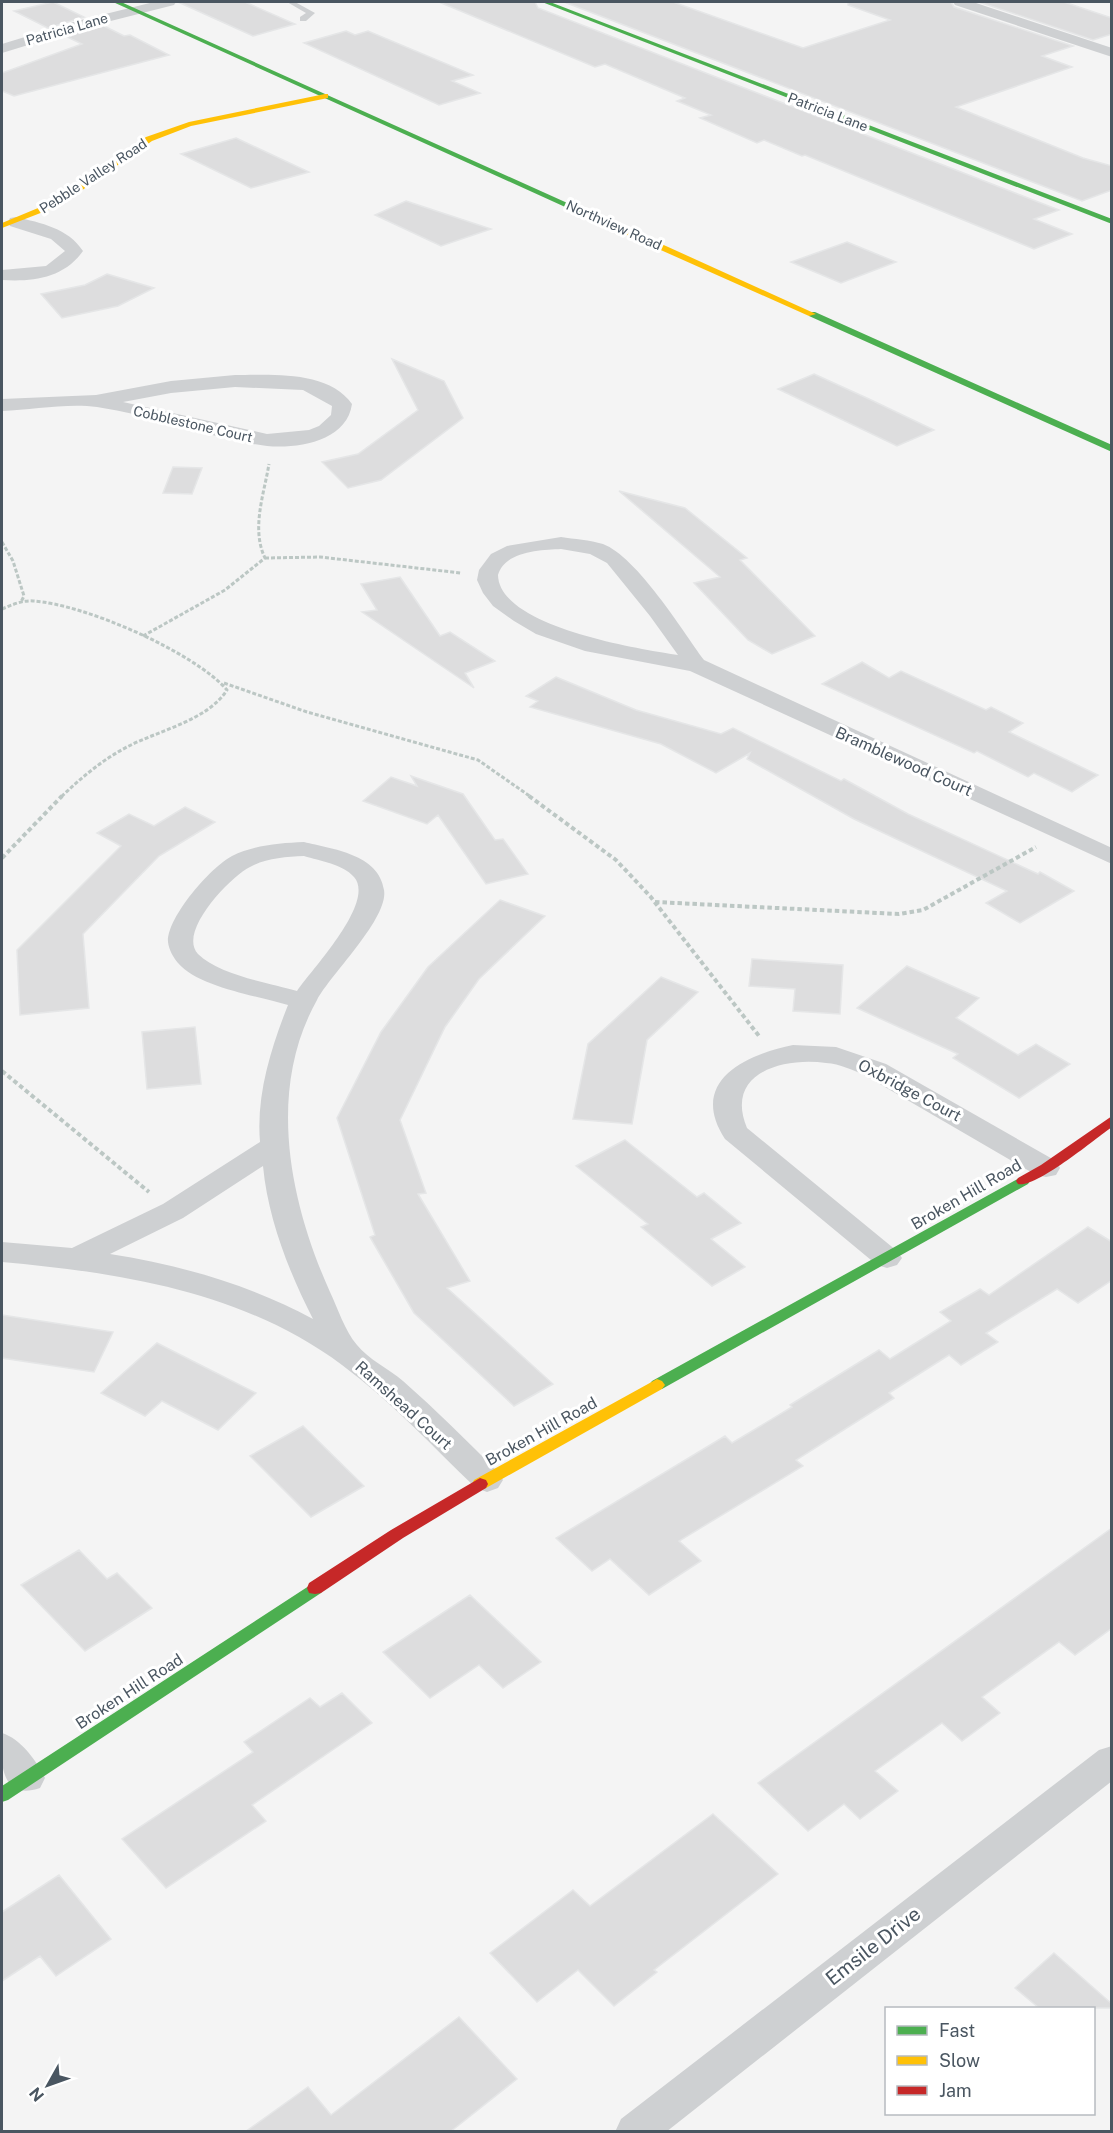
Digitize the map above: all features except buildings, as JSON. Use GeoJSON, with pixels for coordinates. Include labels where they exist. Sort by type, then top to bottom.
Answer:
{"type":"FeatureCollection","features":[{"type":"Feature","properties":{"kind":"street","name":"Northview Road"},"geometry":{"type":"LineString","coordinates":[[116,2],[1112,449]]}},
{"type":"Feature","properties":{"kind":"street","name":"Patricia Lane"},"geometry":{"type":"LineString","coordinates":[[2,49],[82,24],[169,2]]}},
{"type":"Feature","properties":{"kind":"street","name":"Patricia Lane"},"geometry":{"type":"LineString","coordinates":[[545,2],[1112,222]]}},
{"type":"Feature","properties":{"kind":"street"},"geometry":{"type":"LineString","coordinates":[[960,2],[1112,53]]}},
{"type":"Feature","properties":{"kind":"street","name":"Pebble Valley Road"},"geometry":{"type":"LineString","coordinates":[[9,224],[58,203],[130,150],[160,134],[189,124],[325,96]]}},
{"type":"Feature","properties":{"kind":"street"},"geometry":{"type":"LineString","coordinates":[[2,275],[29,274],[54,268],[68,260],[74,251],[71,243],[62,237],[9,224]]}},
{"type":"Feature","properties":{"kind":"street","name":"Cobblestone Court"},"geometry":{"type":"LineString","coordinates":[[2,405],[96,400],[198,384],[264,381],[324,390],[342,404],[340,419],[324,431],[293,440],[272,440],[241,436],[96,400]]}},
{"type":"Feature","properties":{"kind":"street"},"geometry":{"type":"LineString","coordinates":[[488,577],[496,561],[526,547],[561,543],[596,549],[614,559],[658,611],[696,665]]}},
{"type":"Feature","properties":{"kind":"street","name":"Bramblewood Court"},"geometry":{"type":"LineString","coordinates":[[488,577],[489,587],[512,611],[558,635],[604,648],[696,665],[1112,857]]}},
{"type":"Feature","properties":{"kind":"street"},"geometry":{"type":"LineString","coordinates":[[303,1001],[211,974],[198,968],[183,954],[180,942],[184,922],[226,872],[255,856],[304,849],[333,854],[358,865],[369,876],[374,889],[373,902],[363,919],[303,1001],[281,1056],[274,1095],[273,1147],[279,1192],[289,1230],[321,1308],[347,1354]]}},
{"type":"Feature","properties":{"kind":"street","name":"Oxbridge Court"},"geometry":{"type":"LineString","coordinates":[[887,1258],[745,1143],[728,1122],[725,1110],[727,1095],[735,1080],[749,1068],[771,1058],[807,1052],[848,1058],[905,1086],[1046,1168]]}},
{"type":"Feature","properties":{"kind":"street","name":"Broken Hill Road"},"geometry":{"type":"LineString","coordinates":[[14,1786],[397,1534],[487,1480],[1046,1168],[1112,1120]]}},
{"type":"Feature","properties":{"kind":"street"},"geometry":{"type":"LineString","coordinates":[[78,1257],[173,1211],[273,1147]]}},
{"type":"Feature","properties":{"kind":"street"},"geometry":{"type":"LineString","coordinates":[[2,1252],[78,1257],[174,1276],[248,1301],[304,1328],[347,1354]]}},
{"type":"Feature","properties":{"kind":"street","name":"Ramshead Court"},"geometry":{"type":"LineString","coordinates":[[347,1354],[394,1392],[487,1480]]}},
{"type":"Feature","properties":{"kind":"street"},"geometry":{"type":"LineString","coordinates":[[2,1747],[14,1786]]}},
{"type":"Feature","properties":{"kind":"street","name":"Emsile Drive"},"geometry":{"type":"LineString","coordinates":[[635,2132],[1112,1760]]}},
{"type":"Feature","properties":{"kind":"lane"},"geometry":{"type":"LineString","coordinates":[[291,2],[311,13],[303,19]]}},
{"type":"Feature","properties":{"kind":"path"},"geometry":{"type":"LineString","coordinates":[[265,558],[260,552],[259,529],[272,440]]}},
{"type":"Feature","properties":{"kind":"path"},"geometry":{"type":"LineString","coordinates":[[2,542],[10,552],[19,579],[24,596],[20,603]]}},
{"type":"Feature","properties":{"kind":"path"},"geometry":{"type":"LineString","coordinates":[[143,637],[225,590],[265,558],[320,557],[488,577]]}},
{"type":"Feature","properties":{"kind":"path"},"geometry":{"type":"LineString","coordinates":[[2,609],[20,603],[57,605],[143,637],[186,657],[216,675],[228,690],[226,696],[212,705],[126,747],[88,772],[51,805],[2,858]]}},
{"type":"Feature","properties":{"kind":"path"},"geometry":{"type":"LineString","coordinates":[[224,683],[307,712],[478,760],[607,852],[655,902],[759,1036],[771,1058]]}},
{"type":"Feature","properties":{"kind":"path"},"geometry":{"type":"LineString","coordinates":[[655,902],[899,914],[923,910],[1063,833]]}},
{"type":"Feature","properties":{"kind":"path"},"geometry":{"type":"LineString","coordinates":[[2,1071],[173,1211]]}},
{"type":"Feature","properties":{"kind":"traffic: fast"},"geometry":{"type":"LineString","coordinates":[[116,2],[621,229]]}},
{"type":"Feature","properties":{"kind":"traffic: fast"},"geometry":{"type":"LineString","coordinates":[[545,2],[1112,222]]}},
{"type":"Feature","properties":{"kind":"traffic: fast"},"geometry":{"type":"LineString","coordinates":[[812,314],[1112,449]]}},
{"type":"Feature","properties":{"kind":"traffic: fast"},"geometry":{"type":"LineString","coordinates":[[657,1385],[1023,1181]]}},
{"type":"Feature","properties":{"kind":"traffic: fast"},"geometry":{"type":"LineString","coordinates":[[2,1795],[315,1588]]}},
{"type":"Feature","properties":{"kind":"traffic: slow"},"geometry":{"type":"LineString","coordinates":[[2,226],[58,203],[149,139],[189,124],[325,96]]}},
{"type":"Feature","properties":{"kind":"traffic: slow"},"geometry":{"type":"LineString","coordinates":[[621,229],[812,314]]}},
{"type":"Feature","properties":{"kind":"traffic: slow"},"geometry":{"type":"LineString","coordinates":[[480,1484],[657,1385]]}},
{"type":"Feature","properties":{"kind":"traffic: jam"},"geometry":{"type":"LineString","coordinates":[[1023,1181],[1046,1168],[1112,1120]]}},
{"type":"Feature","properties":{"kind":"traffic: jam"},"geometry":{"type":"LineString","coordinates":[[315,1588],[397,1534],[480,1484]]}}]}
